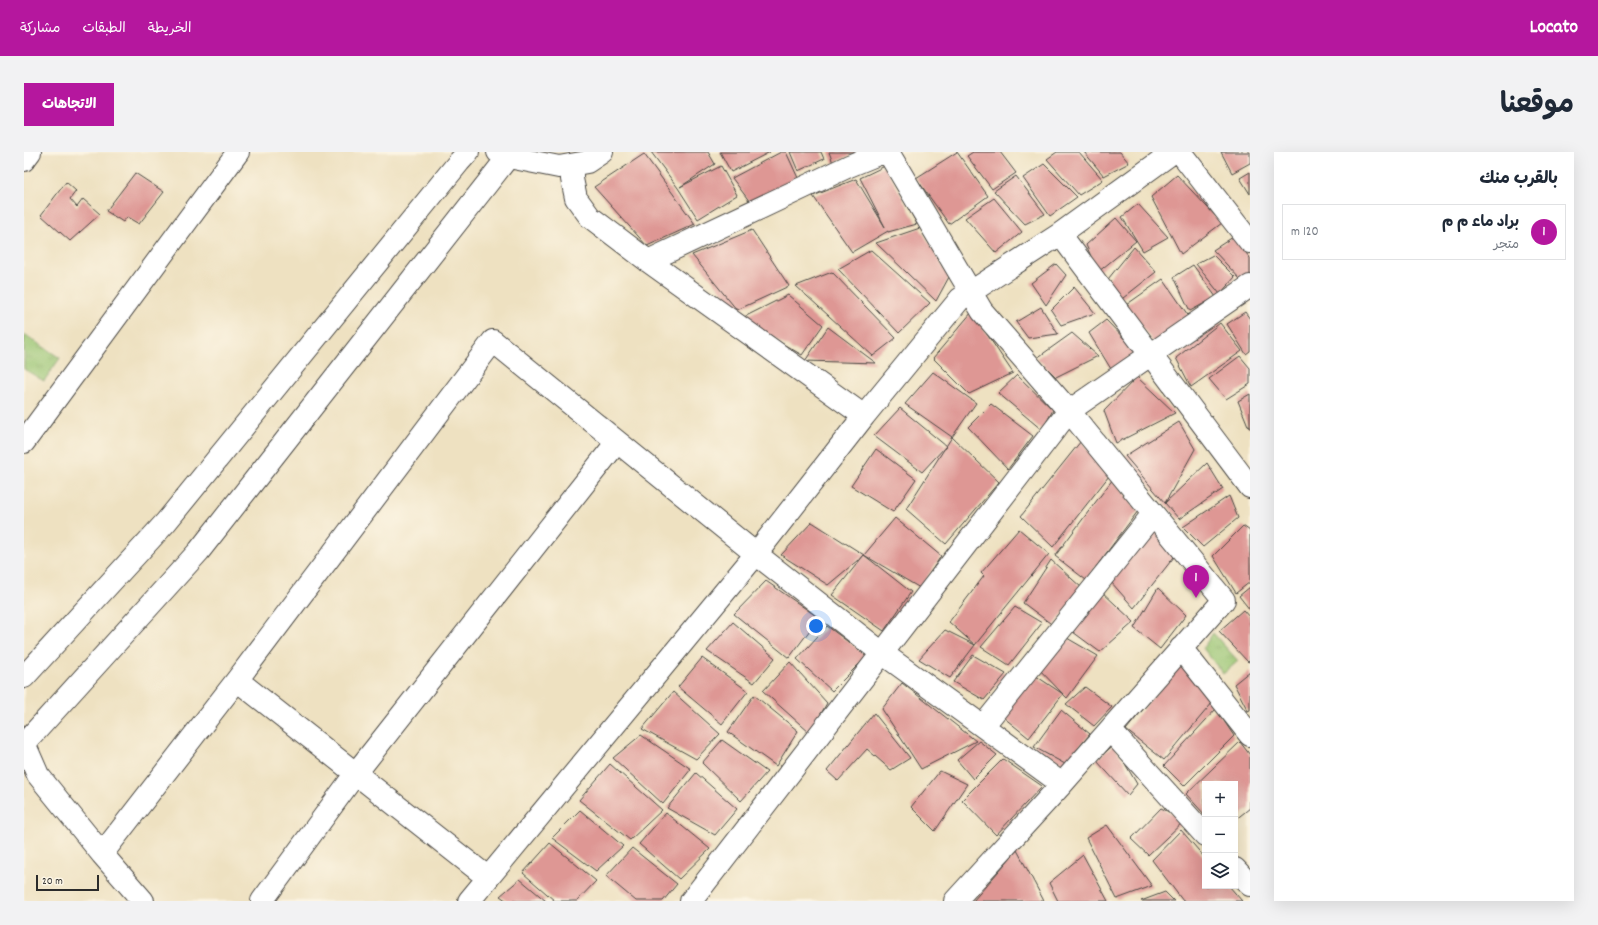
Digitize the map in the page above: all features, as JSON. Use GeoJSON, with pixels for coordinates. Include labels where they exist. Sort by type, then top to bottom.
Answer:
{"type":"FeatureCollection","features":[{"type":"Feature","properties":{"kind":"street"},"geometry":{"type":"LineString","coordinates":[[24,160],[30,152]]}},
{"type":"Feature","properties":{"kind":"street"},"geometry":{"type":"LineString","coordinates":[[24,442],[238,152]]}},
{"type":"Feature","properties":{"kind":"street"},"geometry":{"type":"LineString","coordinates":[[24,677],[166,522],[468,152]]}},
{"type":"Feature","properties":{"kind":"street"},"geometry":{"type":"LineString","coordinates":[[143,901],[102,854],[38,775],[24,743],[199,551],[486,184],[506,154],[560,168],[587,162],[602,152]]}},
{"type":"Feature","properties":{"kind":"street"},"geometry":{"type":"LineString","coordinates":[[469,901],[756,554],[864,416],[960,299],[1060,234],[1173,152]]}},
{"type":"Feature","properties":{"kind":"street"},"geometry":{"type":"LineString","coordinates":[[1180,152],[1250,242]]}},
{"type":"Feature","properties":{"kind":"street"},"geometry":{"type":"LineString","coordinates":[[648,261],[849,166],[892,154],[982,311],[1069,411],[1224,600],[1062,784],[955,901]]}},
{"type":"Feature","properties":{"kind":"street"},"geometry":{"type":"LineString","coordinates":[[572,165],[572,179],[576,198],[590,217],[648,261],[864,416]]}},
{"type":"Feature","properties":{"kind":"street"},"geometry":{"type":"LineString","coordinates":[[1060,234],[1250,487]]}},
{"type":"Feature","properties":{"kind":"street"},"geometry":{"type":"LineString","coordinates":[[691,901],[1069,411],[1250,286]]}},
{"type":"Feature","properties":{"kind":"street"},"geometry":{"type":"LineString","coordinates":[[102,854],[237,680],[493,341],[756,554],[882,653],[1062,784]]}},
{"type":"Feature","properties":{"kind":"street"},"geometry":{"type":"LineString","coordinates":[[262,901],[356,773],[617,442]]}},
{"type":"Feature","properties":{"kind":"street"},"geometry":{"type":"LineString","coordinates":[[982,726],[1153,514]]}},
{"type":"Feature","properties":{"kind":"street"},"geometry":{"type":"LineString","coordinates":[[1181,648],[1250,735]]}},
{"type":"Feature","properties":{"kind":"street"},"geometry":{"type":"LineString","coordinates":[[237,680],[487,878]]}},
{"type":"Feature","properties":{"kind":"street"},"geometry":{"type":"LineString","coordinates":[[1110,730],[1202,832]]}},
{"type":"Feature","properties":{"kind":"street"},"geometry":{"type":"LineString","coordinates":[[1238,872],[1250,886]]}},
{"type":"Feature","properties":{"kind":"green space"},"geometry":{"type":"Polygon","coordinates":[[[24,334],[60,358],[44,381],[24,369],[24,334]]]}},
{"type":"Feature","properties":{"kind":"green space"},"geometry":{"type":"Polygon","coordinates":[[[1213,633],[1238,661],[1223,674],[1203,648],[1213,633]]]}},
{"type":"Feature","properties":{"kind":"building"},"geometry":{"type":"Polygon","coordinates":[[[651,152],[708,152],[715,164],[680,187],[721,166],[737,195],[698,219],[678,188],[651,152]]]}},
{"type":"Feature","properties":{"kind":"building"},"geometry":{"type":"Polygon","coordinates":[[[720,152],[770,152],[731,172],[720,152]]]}},
{"type":"Feature","properties":{"kind":"building"},"geometry":{"type":"Polygon","coordinates":[[[781,152],[786,152],[798,178],[750,202],[732,178],[781,152]]]}},
{"type":"Feature","properties":{"kind":"building"},"geometry":{"type":"Polygon","coordinates":[[[790,152],[821,152],[824,159],[798,171],[790,152]]]}},
{"type":"Feature","properties":{"kind":"building"},"geometry":{"type":"Polygon","coordinates":[[[829,152],[857,152],[833,163],[829,152]]]}},
{"type":"Feature","properties":{"kind":"building"},"geometry":{"type":"Polygon","coordinates":[[[957,152],[988,196],[949,224],[916,178],[957,152]]]}},
{"type":"Feature","properties":{"kind":"building"},"geometry":{"type":"Polygon","coordinates":[[[973,152],[1000,152],[1016,173],[992,189],[967,156],[973,152]]]}},
{"type":"Feature","properties":{"kind":"building"},"geometry":{"type":"Polygon","coordinates":[[[1057,152],[1079,152],[1103,180],[1079,195],[1047,159],[1057,152]]]}},
{"type":"Feature","properties":{"kind":"building"},"geometry":{"type":"Polygon","coordinates":[[[1084,152],[1120,152],[1129,163],[1104,176],[1084,152]]]}},
{"type":"Feature","properties":{"kind":"building"},"geometry":{"type":"Polygon","coordinates":[[[1221,152],[1250,152],[1250,163],[1232,173],[1221,152]]]}},
{"type":"Feature","properties":{"kind":"building"},"geometry":{"type":"Polygon","coordinates":[[[644,154],[695,224],[647,246],[594,187],[644,154]]]}},
{"type":"Feature","properties":{"kind":"building"},"geometry":{"type":"Polygon","coordinates":[[[1044,164],[1077,197],[1050,216],[1023,178],[1044,164]]]}},
{"type":"Feature","properties":{"kind":"building"},"geometry":{"type":"Polygon","coordinates":[[[885,166],[917,224],[888,231],[852,252],[813,196],[856,179],[885,227],[860,178],[885,166]]]}},
{"type":"Feature","properties":{"kind":"building"},"geometry":{"type":"Polygon","coordinates":[[[1250,172],[1250,194],[1240,178],[1250,172]]]}},
{"type":"Feature","properties":{"kind":"building"},"geometry":{"type":"Polygon","coordinates":[[[135,173],[164,192],[139,224],[127,217],[123,222],[106,211],[135,173]]]}},
{"type":"Feature","properties":{"kind":"building"},"geometry":{"type":"Polygon","coordinates":[[[1177,175],[1222,223],[1181,254],[1151,197],[1177,175]]]}},
{"type":"Feature","properties":{"kind":"building"},"geometry":{"type":"Polygon","coordinates":[[[1016,176],[1045,214],[1025,224],[994,191],[1016,176]]]}},
{"type":"Feature","properties":{"kind":"building"},"geometry":{"type":"Polygon","coordinates":[[[66,182],[76,191],[70,199],[77,207],[83,199],[100,214],[70,241],[41,215],[66,182]]]}},
{"type":"Feature","properties":{"kind":"building"},"geometry":{"type":"Polygon","coordinates":[[[994,198],[1022,232],[996,253],[965,218],[994,198]]]}},
{"type":"Feature","properties":{"kind":"building"},"geometry":{"type":"Polygon","coordinates":[[[1138,204],[1168,237],[1143,251],[1122,217],[1138,204]]]}},
{"type":"Feature","properties":{"kind":"building"},"geometry":{"type":"Polygon","coordinates":[[[1116,218],[1136,241],[1098,272],[1086,245],[1116,218]]]}},
{"type":"Feature","properties":{"kind":"building"},"geometry":{"type":"Polygon","coordinates":[[[920,228],[949,277],[936,301],[876,243],[920,228]]]}},
{"type":"Feature","properties":{"kind":"building"},"geometry":{"type":"Polygon","coordinates":[[[752,230],[789,286],[737,310],[692,255],[752,230]]]}},
{"type":"Feature","properties":{"kind":"building"},"geometry":{"type":"Polygon","coordinates":[[[1233,237],[1250,258],[1250,275],[1241,280],[1213,250],[1233,237]]]}},
{"type":"Feature","properties":{"kind":"building"},"geometry":{"type":"Polygon","coordinates":[[[1134,247],[1156,272],[1118,302],[1104,284],[1134,247]]]}},
{"type":"Feature","properties":{"kind":"building"},"geometry":{"type":"Polygon","coordinates":[[[871,250],[930,303],[899,333],[838,269],[871,250]]]}},
{"type":"Feature","properties":{"kind":"building"},"geometry":{"type":"Polygon","coordinates":[[[1213,255],[1235,277],[1220,294],[1196,264],[1213,255]]]}},
{"type":"Feature","properties":{"kind":"building"},"geometry":{"type":"Polygon","coordinates":[[[1056,264],[1066,275],[1046,305],[1031,283],[1056,264]]]}},
{"type":"Feature","properties":{"kind":"building"},"geometry":{"type":"Polygon","coordinates":[[[1193,265],[1216,297],[1190,311],[1174,277],[1193,265]]]}},
{"type":"Feature","properties":{"kind":"building"},"geometry":{"type":"Polygon","coordinates":[[[832,272],[896,338],[873,356],[796,286],[832,272]]]}},
{"type":"Feature","properties":{"kind":"building"},"geometry":{"type":"Polygon","coordinates":[[[1163,279],[1192,321],[1156,346],[1126,305],[1163,279]]]}},
{"type":"Feature","properties":{"kind":"building"},"geometry":{"type":"Polygon","coordinates":[[[1074,287],[1095,313],[1061,325],[1051,310],[1074,287]]]}},
{"type":"Feature","properties":{"kind":"building"},"geometry":{"type":"Polygon","coordinates":[[[788,295],[823,325],[802,355],[740,319],[788,295]]]}},
{"type":"Feature","properties":{"kind":"building"},"geometry":{"type":"Polygon","coordinates":[[[1041,307],[1058,334],[1028,338],[1016,322],[1041,307]]]}},
{"type":"Feature","properties":{"kind":"building"},"geometry":{"type":"Polygon","coordinates":[[[972,312],[1013,373],[969,394],[933,358],[972,312]]]}},
{"type":"Feature","properties":{"kind":"building"},"geometry":{"type":"Polygon","coordinates":[[[1245,312],[1250,319],[1250,351],[1246,354],[1227,324],[1245,312]]]}},
{"type":"Feature","properties":{"kind":"building"},"geometry":{"type":"Polygon","coordinates":[[[1106,320],[1137,352],[1111,369],[1089,333],[1106,320]]]}},
{"type":"Feature","properties":{"kind":"building"},"geometry":{"type":"Polygon","coordinates":[[[1220,323],[1242,351],[1191,387],[1176,358],[1220,323]]]}},
{"type":"Feature","properties":{"kind":"building"},"geometry":{"type":"Polygon","coordinates":[[[828,327],[876,363],[805,361],[828,327]]]}},
{"type":"Feature","properties":{"kind":"building"},"geometry":{"type":"Polygon","coordinates":[[[1072,333],[1098,356],[1056,377],[1037,358],[1072,333]]]}},
{"type":"Feature","properties":{"kind":"building"},"geometry":{"type":"Polygon","coordinates":[[[1240,356],[1250,368],[1250,384],[1226,399],[1209,379],[1240,356]]]}},
{"type":"Feature","properties":{"kind":"building"},"geometry":{"type":"Polygon","coordinates":[[[933,372],[976,403],[952,437],[905,404],[933,372]]]}},
{"type":"Feature","properties":{"kind":"building"},"geometry":{"type":"Polygon","coordinates":[[[1017,375],[1053,410],[1042,430],[998,393],[1017,375]]]}},
{"type":"Feature","properties":{"kind":"building"},"geometry":{"type":"Polygon","coordinates":[[[1137,377],[1175,413],[1116,443],[1104,411],[1137,377]]]}},
{"type":"Feature","properties":{"kind":"building"},"geometry":{"type":"Polygon","coordinates":[[[1250,394],[1250,428],[1249,428],[1238,401],[1250,394]]]}},
{"type":"Feature","properties":{"kind":"building"},"geometry":{"type":"Polygon","coordinates":[[[991,404],[1033,436],[1008,469],[968,427],[991,404]]]}},
{"type":"Feature","properties":{"kind":"building"},"geometry":{"type":"Polygon","coordinates":[[[900,408],[946,446],[922,472],[874,436],[900,408]]]}},
{"type":"Feature","properties":{"kind":"building"},"geometry":{"type":"Polygon","coordinates":[[[1179,422],[1195,449],[1165,503],[1125,456],[1179,422]]]}},
{"type":"Feature","properties":{"kind":"building"},"geometry":{"type":"Polygon","coordinates":[[[952,437],[999,482],[946,544],[906,509],[952,437]]]}},
{"type":"Feature","properties":{"kind":"building"},"geometry":{"type":"Polygon","coordinates":[[[1081,441],[1109,476],[1053,547],[1021,516],[1081,441]]]}},
{"type":"Feature","properties":{"kind":"building"},"geometry":{"type":"Polygon","coordinates":[[[876,449],[916,479],[893,512],[851,486],[876,449]]]}},
{"type":"Feature","properties":{"kind":"building"},"geometry":{"type":"Polygon","coordinates":[[[1207,463],[1223,489],[1179,519],[1165,503],[1207,463]]]}},
{"type":"Feature","properties":{"kind":"building"},"geometry":{"type":"Polygon","coordinates":[[[1113,479],[1138,511],[1086,580],[1055,556],[1113,479]]]}},
{"type":"Feature","properties":{"kind":"building"},"geometry":{"type":"Polygon","coordinates":[[[1229,496],[1238,518],[1203,547],[1183,527],[1229,496]]]}},
{"type":"Feature","properties":{"kind":"building"},"geometry":{"type":"Polygon","coordinates":[[[895,518],[941,556],[920,588],[864,555],[895,518]]]}},
{"type":"Feature","properties":{"kind":"building"},"geometry":{"type":"Polygon","coordinates":[[[812,522],[864,555],[828,585],[781,555],[812,522]]]}},
{"type":"Feature","properties":{"kind":"building"},"geometry":{"type":"Polygon","coordinates":[[[1152,526],[1174,557],[1134,608],[1111,582],[1152,526]]]}},
{"type":"Feature","properties":{"kind":"building"},"geometry":{"type":"Polygon","coordinates":[[[1243,526],[1250,531],[1250,582],[1236,593],[1213,556],[1243,526]]]}},
{"type":"Feature","properties":{"kind":"building"},"geometry":{"type":"Polygon","coordinates":[[[1019,529],[1049,554],[975,645],[949,622],[984,576],[981,573],[1019,529]]]}},
{"type":"Feature","properties":{"kind":"building"},"geometry":{"type":"Polygon","coordinates":[[[864,555],[911,592],[884,631],[832,595],[864,555]]]}},
{"type":"Feature","properties":{"kind":"building"},"geometry":{"type":"Polygon","coordinates":[[[1051,560],[1082,588],[1054,626],[1023,603],[1051,560]]]}},
{"type":"Feature","properties":{"kind":"building"},"geometry":{"type":"Polygon","coordinates":[[[766,581],[819,618],[789,658],[734,614],[766,581]]]}},
{"type":"Feature","properties":{"kind":"building"},"geometry":{"type":"Polygon","coordinates":[[[1250,587],[1250,610],[1239,596],[1250,587]]]}},
{"type":"Feature","properties":{"kind":"building"},"geometry":{"type":"Polygon","coordinates":[[[1158,588],[1186,615],[1160,649],[1134,628],[1158,588]]]}},
{"type":"Feature","properties":{"kind":"building"},"geometry":{"type":"Polygon","coordinates":[[[1100,590],[1134,622],[1100,652],[1073,632],[1100,590]]]}},
{"type":"Feature","properties":{"kind":"building"},"geometry":{"type":"Polygon","coordinates":[[[1015,607],[1042,623],[1009,665],[981,647],[1015,607]]]}},
{"type":"Feature","properties":{"kind":"building"},"geometry":{"type":"Polygon","coordinates":[[[1243,610],[1250,618],[1250,661],[1248,662],[1219,631],[1243,610]]]}},
{"type":"Feature","properties":{"kind":"building"},"geometry":{"type":"Polygon","coordinates":[[[733,622],[775,658],[754,683],[707,651],[733,622]]]}},
{"type":"Feature","properties":{"kind":"building"},"geometry":{"type":"Polygon","coordinates":[[[827,626],[867,656],[832,691],[797,659],[827,626]]]}},
{"type":"Feature","properties":{"kind":"building"},"geometry":{"type":"Polygon","coordinates":[[[945,630],[975,645],[950,678],[919,659],[945,630]]]}},
{"type":"Feature","properties":{"kind":"building"},"geometry":{"type":"Polygon","coordinates":[[[1067,638],[1098,656],[1067,698],[1034,664],[1067,638]]]}},
{"type":"Feature","properties":{"kind":"building"},"geometry":{"type":"Polygon","coordinates":[[[973,655],[1006,674],[984,700],[953,682],[973,655]]]}},
{"type":"Feature","properties":{"kind":"building"},"geometry":{"type":"Polygon","coordinates":[[[702,658],[748,691],[722,724],[678,687],[702,658]]]}},
{"type":"Feature","properties":{"kind":"building"},"geometry":{"type":"Polygon","coordinates":[[[790,662],[827,703],[810,733],[763,691],[790,662]]]}},
{"type":"Feature","properties":{"kind":"building"},"geometry":{"type":"Polygon","coordinates":[[[1182,662],[1213,702],[1164,760],[1126,730],[1182,662]]]}},
{"type":"Feature","properties":{"kind":"building"},"geometry":{"type":"Polygon","coordinates":[[[1250,671],[1250,710],[1248,711],[1234,684],[1250,671]]]}},
{"type":"Feature","properties":{"kind":"building"},"geometry":{"type":"Polygon","coordinates":[[[1033,674],[1063,694],[1029,738],[998,713],[1033,674]]]}},
{"type":"Feature","properties":{"kind":"building"},"geometry":{"type":"Polygon","coordinates":[[[902,683],[976,741],[921,769],[882,709],[902,683]]]}},
{"type":"Feature","properties":{"kind":"building"},"geometry":{"type":"Polygon","coordinates":[[[1085,687],[1112,707],[1094,726],[1066,704],[1085,687]]]}},
{"type":"Feature","properties":{"kind":"building"},"geometry":{"type":"Polygon","coordinates":[[[673,692],[720,734],[696,759],[642,729],[673,692]]]}},
{"type":"Feature","properties":{"kind":"building"},"geometry":{"type":"Polygon","coordinates":[[[754,695],[798,731],[776,766],[728,732],[754,695]]]}},
{"type":"Feature","properties":{"kind":"building"},"geometry":{"type":"Polygon","coordinates":[[[1216,709],[1234,736],[1184,786],[1164,766],[1216,709]]]}},
{"type":"Feature","properties":{"kind":"building"},"geometry":{"type":"Polygon","coordinates":[[[1061,710],[1090,734],[1065,764],[1034,747],[1061,710]]]}},
{"type":"Feature","properties":{"kind":"building"},"geometry":{"type":"Polygon","coordinates":[[[874,713],[910,758],[891,770],[867,749],[838,781],[827,771],[874,713]]]}},
{"type":"Feature","properties":{"kind":"building"},"geometry":{"type":"Polygon","coordinates":[[[641,735],[691,769],[663,804],[613,758],[641,735]]]}},
{"type":"Feature","properties":{"kind":"building"},"geometry":{"type":"Polygon","coordinates":[[[722,740],[767,772],[741,801],[702,763],[722,740]]]}},
{"type":"Feature","properties":{"kind":"building"},"geometry":{"type":"Polygon","coordinates":[[[979,741],[997,755],[973,779],[957,760],[979,741]]]}},
{"type":"Feature","properties":{"kind":"building"},"geometry":{"type":"Polygon","coordinates":[[[1240,742],[1250,755],[1250,808],[1238,818],[1238,781],[1202,781],[1202,812],[1186,794],[1240,742]]]}},
{"type":"Feature","properties":{"kind":"building"},"geometry":{"type":"Polygon","coordinates":[[[1114,745],[1137,784],[1128,795],[1096,760],[1114,745]]]}},
{"type":"Feature","properties":{"kind":"building"},"geometry":{"type":"Polygon","coordinates":[[[1003,759],[1042,786],[996,835],[962,800],[1003,759]]]}},
{"type":"Feature","properties":{"kind":"building"},"geometry":{"type":"Polygon","coordinates":[[[610,764],[662,810],[630,840],[579,800],[610,764]]]}},
{"type":"Feature","properties":{"kind":"building"},"geometry":{"type":"Polygon","coordinates":[[[940,771],[967,784],[935,831],[911,807],[940,771]]]}},
{"type":"Feature","properties":{"kind":"building"},"geometry":{"type":"Polygon","coordinates":[[[696,773],[737,809],[715,835],[667,808],[696,773]]]}},
{"type":"Feature","properties":{"kind":"building"},"geometry":{"type":"Polygon","coordinates":[[[1161,808],[1185,820],[1148,855],[1131,839],[1161,808]]]}},
{"type":"Feature","properties":{"kind":"building"},"geometry":{"type":"Polygon","coordinates":[[[580,810],[623,846],[596,871],[552,838],[580,810]]]}},
{"type":"Feature","properties":{"kind":"building"},"geometry":{"type":"Polygon","coordinates":[[[666,813],[710,849],[679,879],[639,844],[666,813]]]}},
{"type":"Feature","properties":{"kind":"building"},"geometry":{"type":"Polygon","coordinates":[[[1107,825],[1152,886],[1117,899],[1086,838],[1107,825]]]}},
{"type":"Feature","properties":{"kind":"building"},"geometry":{"type":"Polygon","coordinates":[[[1181,830],[1202,854],[1202,889],[1232,889],[1242,901],[1183,901],[1152,860],[1181,830]]]}},
{"type":"Feature","properties":{"kind":"building"},"geometry":{"type":"Polygon","coordinates":[[[550,843],[596,881],[577,901],[555,901],[523,873],[550,843]]]}},
{"type":"Feature","properties":{"kind":"building"},"geometry":{"type":"Polygon","coordinates":[[[632,848],[677,884],[663,901],[636,901],[606,876],[632,848]]]}},
{"type":"Feature","properties":{"kind":"building"},"geometry":{"type":"Polygon","coordinates":[[[1017,850],[1044,901],[973,901],[1017,850]]]}},
{"type":"Feature","properties":{"kind":"building"},"geometry":{"type":"Polygon","coordinates":[[[1083,855],[1108,901],[1058,901],[1049,883],[1083,855]]]}},
{"type":"Feature","properties":{"kind":"building"},"geometry":{"type":"Polygon","coordinates":[[[520,879],[546,901],[507,901],[500,896],[520,879]]]}},
{"type":"Feature","properties":{"kind":"building"},"geometry":{"type":"Polygon","coordinates":[[[1165,892],[1174,901],[1141,901],[1165,892]]]}},
{"type":"Feature","properties":{"kind":"place","name":"براد ماء م م"},"geometry":{"type":"Point","coordinates":[1196,598]}}]}
